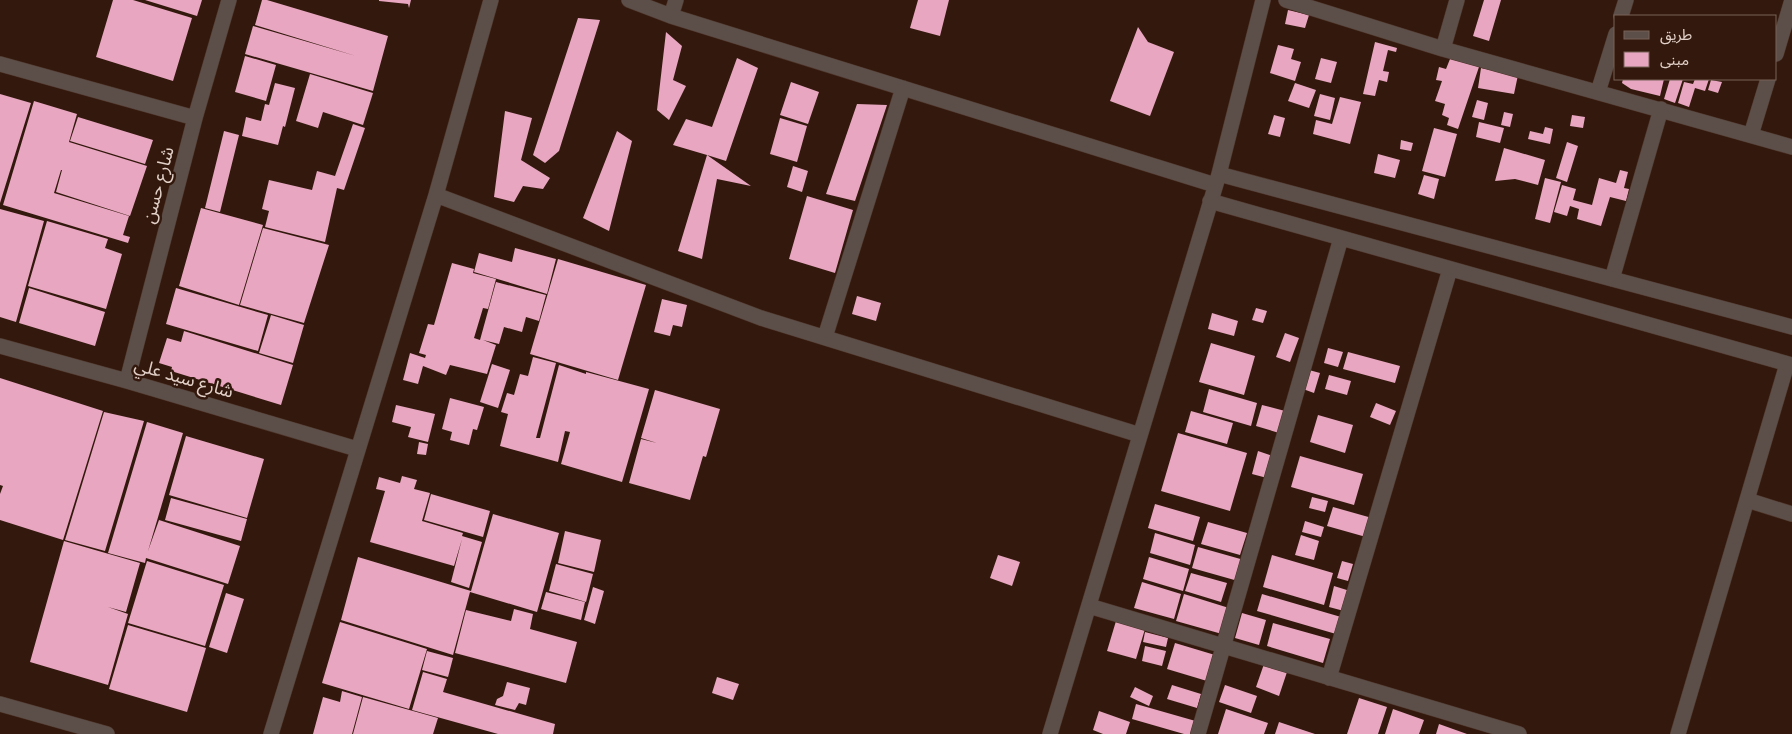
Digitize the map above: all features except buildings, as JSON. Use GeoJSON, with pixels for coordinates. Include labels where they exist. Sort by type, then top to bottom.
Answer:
{"type":"FeatureCollection","features":[{"type":"Feature","properties":{"kind":"street","name":"شارع حسن"},"geometry":{"type":"LineString","coordinates":[[126,381],[195,118],[230,0]]}},
{"type":"Feature","properties":{"kind":"street"},"geometry":{"type":"LineString","coordinates":[[271,734],[436,195],[491,0]]}},
{"type":"Feature","properties":{"kind":"street"},"geometry":{"type":"LineString","coordinates":[[629,0],[671,16],[903,88],[1217,180],[1612,279],[1792,327]]}},
{"type":"Feature","properties":{"kind":"street"},"geometry":{"type":"LineString","coordinates":[[671,16],[676,0]]}},
{"type":"Feature","properties":{"kind":"street"},"geometry":{"type":"LineString","coordinates":[[1050,734],[1217,180],[1263,0]]}},
{"type":"Feature","properties":{"kind":"street"},"geometry":{"type":"LineString","coordinates":[[1286,0],[1443,49],[1792,147]]}},
{"type":"Feature","properties":{"kind":"street"},"geometry":{"type":"LineString","coordinates":[[1443,49],[1457,0]]}},
{"type":"Feature","properties":{"kind":"street"},"geometry":{"type":"LineString","coordinates":[[1621,15],[1626,0]]}},
{"type":"Feature","properties":{"kind":"street"},"geometry":{"type":"LineString","coordinates":[[1777,51],[1792,0]]}},
{"type":"Feature","properties":{"kind":"street"},"geometry":{"type":"LineString","coordinates":[[1598,92],[1614,40]]}},
{"type":"Feature","properties":{"kind":"street"},"geometry":{"type":"LineString","coordinates":[[0,64],[195,118]]}},
{"type":"Feature","properties":{"kind":"street"},"geometry":{"type":"LineString","coordinates":[[1751,135],[1768,80]]}},
{"type":"Feature","properties":{"kind":"street"},"geometry":{"type":"LineString","coordinates":[[825,337],[903,88]]}},
{"type":"Feature","properties":{"kind":"street"},"geometry":{"type":"LineString","coordinates":[[1612,279],[1661,110]]}},
{"type":"Feature","properties":{"kind":"street"},"geometry":{"type":"LineString","coordinates":[[436,195],[761,318],[1140,435]]}},
{"type":"Feature","properties":{"kind":"street"},"geometry":{"type":"LineString","coordinates":[[1210,201],[1789,364],[1678,734]]}},
{"type":"Feature","properties":{"kind":"street"},"geometry":{"type":"LineString","coordinates":[[1198,734],[1341,238]]}},
{"type":"Feature","properties":{"kind":"street"},"geometry":{"type":"LineString","coordinates":[[1329,678],[1450,269]]}},
{"type":"Feature","properties":{"kind":"street","name":"شارع سيد علي"},"geometry":{"type":"LineString","coordinates":[[0,346],[357,449]]}},
{"type":"Feature","properties":{"kind":"street"},"geometry":{"type":"LineString","coordinates":[[1747,500],[1792,514]]}},
{"type":"Feature","properties":{"kind":"street"},"geometry":{"type":"LineString","coordinates":[[1089,606],[1519,734]]}},
{"type":"Feature","properties":{"kind":"street"},"geometry":{"type":"LineString","coordinates":[[0,704],[107,734]]}}]}
